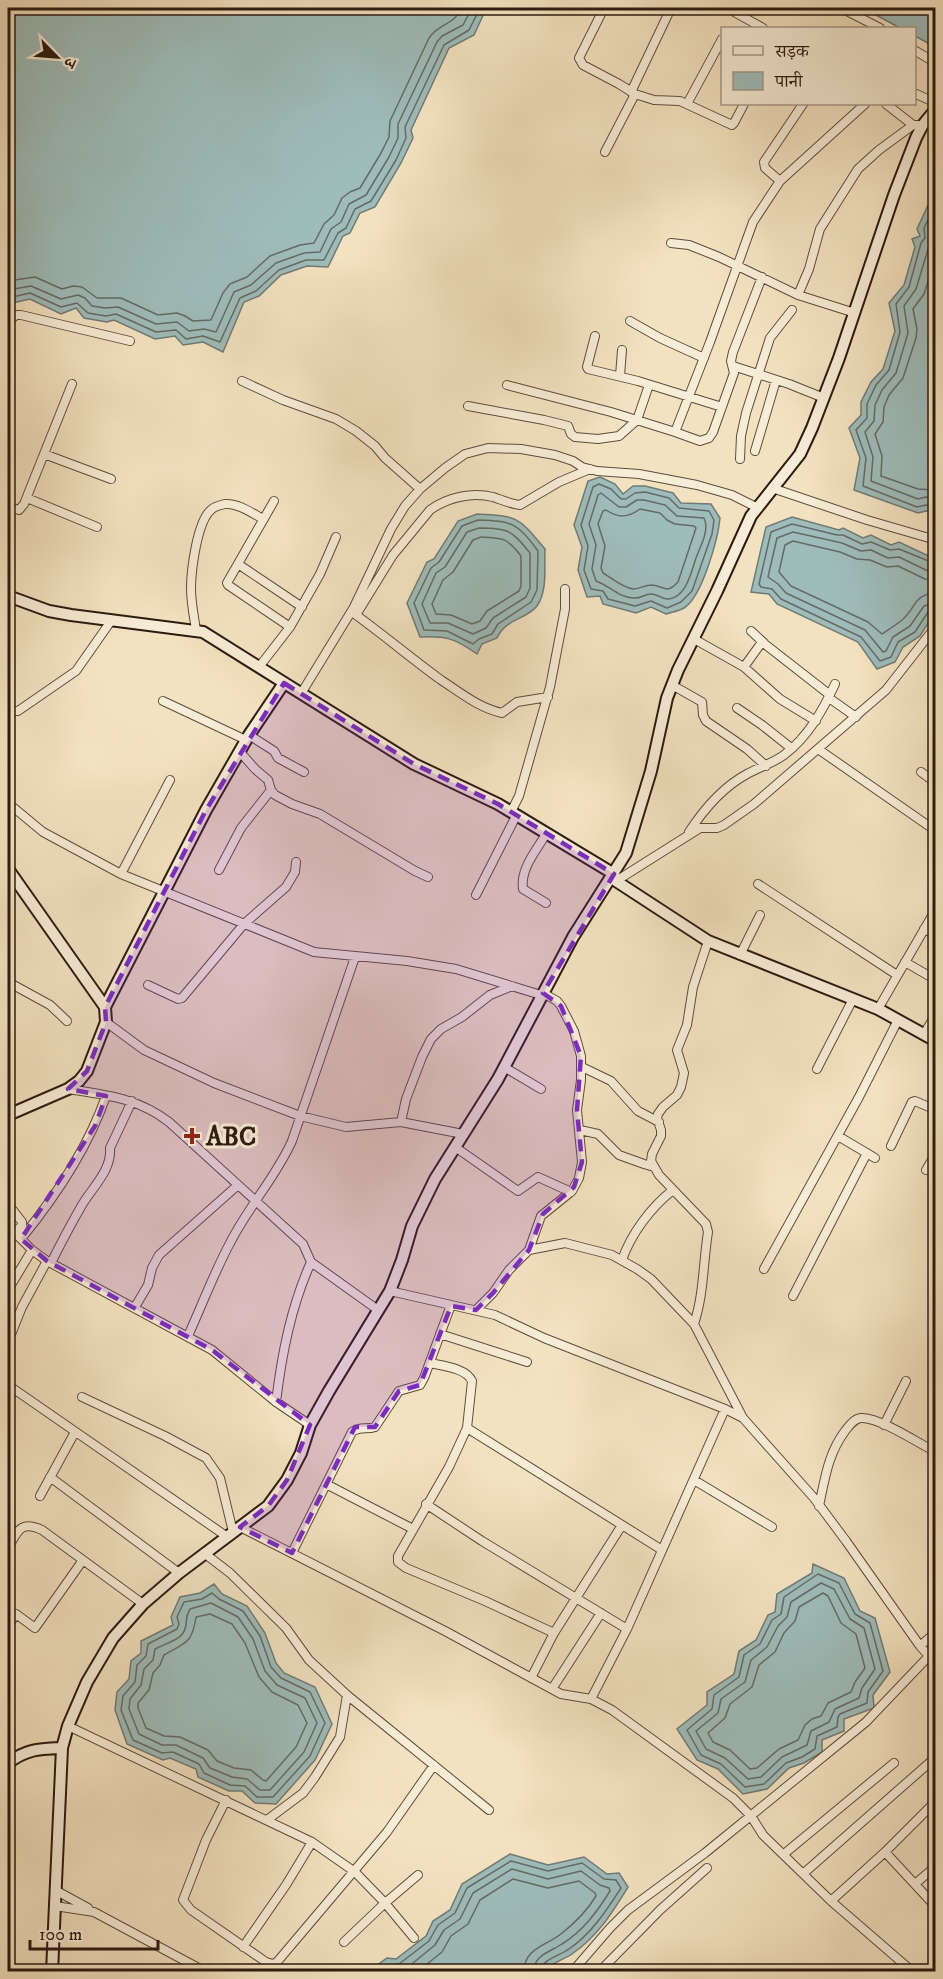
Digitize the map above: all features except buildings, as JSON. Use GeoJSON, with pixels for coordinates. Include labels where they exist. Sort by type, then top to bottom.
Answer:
{"type":"FeatureCollection","features":[{"type":"Feature","properties":{"kind":"street"},"geometry":{"type":"LineString","coordinates":[[604,8],[579,58],[583,65],[633,93],[654,100],[674,100],[687,104],[733,125],[743,105]]}},
{"type":"Feature","properties":{"kind":"street"},"geometry":{"type":"LineString","coordinates":[[605,152],[671,8]]}},
{"type":"Feature","properties":{"kind":"street"},"geometry":{"type":"LineString","coordinates":[[727,8],[760,27]]}},
{"type":"Feature","properties":{"kind":"street"},"geometry":{"type":"LineString","coordinates":[[841,8],[878,27]]}},
{"type":"Feature","properties":{"kind":"street"},"geometry":{"type":"LineString","coordinates":[[687,104],[721,43]]}},
{"type":"Feature","properties":{"kind":"street"},"geometry":{"type":"LineString","coordinates":[[916,51],[936,63]]}},
{"type":"Feature","properties":{"kind":"street"},"geometry":{"type":"LineString","coordinates":[[916,93],[936,103]]}},
{"type":"Feature","properties":{"kind":"street"},"geometry":{"type":"LineString","coordinates":[[780,181],[765,168],[764,162],[802,105]]}},
{"type":"Feature","properties":{"kind":"street"},"geometry":{"type":"LineString","coordinates":[[675,432],[753,222],[780,181],[864,105]]}},
{"type":"Feature","properties":{"kind":"street"},"geometry":{"type":"LineString","coordinates":[[888,105],[918,125]]}},
{"type":"Feature","properties":{"kind":"street"},"geometry":{"type":"LineString","coordinates":[[798,296],[809,269],[820,229],[858,169],[879,150],[918,125],[936,109]]}},
{"type":"Feature","properties":{"kind":"street"},"geometry":{"type":"LineString","coordinates":[[52,1971],[62,1748],[68,1726],[87,1682],[113,1638],[143,1604],[204,1553],[267,1506],[287,1480],[301,1453],[310,1425],[390,1291],[422,1202],[504,1067],[590,909],[615,878],[634,830],[672,685],[751,516],[800,454],[824,398],[855,313],[918,125]]}},
{"type":"Feature","properties":{"kind":"street"},"geometry":{"type":"LineString","coordinates":[[671,243],[689,245],[762,277],[798,296],[855,313]]}},
{"type":"Feature","properties":{"kind":"street"},"geometry":{"type":"LineString","coordinates":[[507,385],[705,441],[713,432],[734,373],[731,361],[733,352],[762,277]]}},
{"type":"Feature","properties":{"kind":"street"},"geometry":{"type":"LineString","coordinates":[[740,459],[741,436],[746,413],[770,339],[792,310]]}},
{"type":"Feature","properties":{"kind":"street"},"geometry":{"type":"LineString","coordinates":[[8,322],[16,315],[21,315],[130,341]]}},
{"type":"Feature","properties":{"kind":"street"},"geometry":{"type":"LineString","coordinates":[[630,321],[704,358]]}},
{"type":"Feature","properties":{"kind":"street"},"geometry":{"type":"LineString","coordinates":[[595,336],[588,369],[620,376],[722,407]]}},
{"type":"Feature","properties":{"kind":"street"},"geometry":{"type":"LineString","coordinates":[[620,376],[622,350]]}},
{"type":"Feature","properties":{"kind":"street"},"geometry":{"type":"LineString","coordinates":[[733,366],[824,398]]}},
{"type":"Feature","properties":{"kind":"street"},"geometry":{"type":"LineString","coordinates":[[755,451],[776,380]]}},
{"type":"Feature","properties":{"kind":"street"},"geometry":{"type":"LineString","coordinates":[[242,381],[283,400],[336,419],[356,431],[420,489]]}},
{"type":"Feature","properties":{"kind":"street"},"geometry":{"type":"LineString","coordinates":[[8,507],[19,510],[27,498],[72,384]]}},
{"type":"Feature","properties":{"kind":"street"},"geometry":{"type":"LineString","coordinates":[[468,406],[568,426],[571,434],[598,439],[619,436],[637,420],[649,385]]}},
{"type":"Feature","properties":{"kind":"street"},"geometry":{"type":"LineString","coordinates":[[355,611],[391,529],[405,506],[420,489],[465,454],[488,448],[521,449],[555,455],[590,469],[639,474],[697,485],[732,495],[758,508]]}},
{"type":"Feature","properties":{"kind":"street"},"geometry":{"type":"LineString","coordinates":[[44,454],[111,479]]}},
{"type":"Feature","properties":{"kind":"street"},"geometry":{"type":"LineString","coordinates":[[302,692],[393,555],[430,510],[457,498],[475,495],[490,496],[520,505],[559,482],[590,469]]}},
{"type":"Feature","properties":{"kind":"street"},"geometry":{"type":"LineString","coordinates":[[772,488],[936,540]]}},
{"type":"Feature","properties":{"kind":"street"},"geometry":{"type":"LineString","coordinates":[[27,498],[97,527]]}},
{"type":"Feature","properties":{"kind":"street"},"geometry":{"type":"LineString","coordinates":[[274,501],[227,582],[228,585],[290,627]]}},
{"type":"Feature","properties":{"kind":"street"},"geometry":{"type":"LineString","coordinates":[[196,630],[191,589],[192,576],[199,535],[205,518],[212,509],[223,504],[234,505],[263,519]]}},
{"type":"Feature","properties":{"kind":"street"},"geometry":{"type":"LineString","coordinates":[[259,667],[290,627],[302,607],[336,537]]}},
{"type":"Feature","properties":{"kind":"street"},"geometry":{"type":"LineString","coordinates":[[238,564],[302,607]]}},
{"type":"Feature","properties":{"kind":"street"},"geometry":{"type":"LineString","coordinates":[[476,895],[514,814],[548,697],[565,609],[565,589]]}},
{"type":"Feature","properties":{"kind":"street"},"geometry":{"type":"LineString","coordinates":[[8,596],[49,611],[203,632],[414,764],[514,814],[708,941],[878,1009],[936,1041]]}},
{"type":"Feature","properties":{"kind":"street"},"geometry":{"type":"LineString","coordinates":[[355,611],[422,666],[481,706],[502,713],[517,702],[548,697]]}},
{"type":"Feature","properties":{"kind":"street"},"geometry":{"type":"LineString","coordinates":[[8,711],[18,711],[76,671],[111,621]]}},
{"type":"Feature","properties":{"kind":"street"},"geometry":{"type":"LineString","coordinates":[[615,878],[700,828],[717,828],[724,825],[754,804],[886,690],[936,626]]}},
{"type":"Feature","properties":{"kind":"street"},"geometry":{"type":"LineString","coordinates":[[751,632],[856,717]]}},
{"type":"Feature","properties":{"kind":"street"},"geometry":{"type":"LineString","coordinates":[[694,639],[744,667],[780,699],[816,721]]}},
{"type":"Feature","properties":{"kind":"street"},"geometry":{"type":"LineString","coordinates":[[744,667],[761,642],[764,643]]}},
{"type":"Feature","properties":{"kind":"street"},"geometry":{"type":"LineString","coordinates":[[105,1007],[206,810],[247,738],[284,683]]}},
{"type":"Feature","properties":{"kind":"street"},"geometry":{"type":"LineString","coordinates":[[687,836],[703,810],[722,793],[746,775],[785,755],[816,721],[835,684]]}},
{"type":"Feature","properties":{"kind":"street"},"geometry":{"type":"LineString","coordinates":[[672,685],[702,702],[706,721],[753,754],[766,766]]}},
{"type":"Feature","properties":{"kind":"street"},"geometry":{"type":"LineString","coordinates":[[163,701],[247,738],[274,752],[278,758],[304,772]]}},
{"type":"Feature","properties":{"kind":"street"},"geometry":{"type":"LineString","coordinates":[[737,708],[790,748]]}},
{"type":"Feature","properties":{"kind":"street"},"geometry":{"type":"LineString","coordinates":[[818,750],[935,831]]}},
{"type":"Feature","properties":{"kind":"street"},"geometry":{"type":"LineString","coordinates":[[240,752],[268,780],[275,795],[320,814],[428,877]]}},
{"type":"Feature","properties":{"kind":"street"},"geometry":{"type":"LineString","coordinates":[[921,772],[936,783]]}},
{"type":"Feature","properties":{"kind":"street"},"geometry":{"type":"LineString","coordinates":[[121,874],[170,780]]}},
{"type":"Feature","properties":{"kind":"street"},"geometry":{"type":"LineString","coordinates":[[219,870],[242,828],[271,790]]}},
{"type":"Feature","properties":{"kind":"street"},"geometry":{"type":"LineString","coordinates":[[8,803],[43,832],[121,874],[314,952],[407,961],[456,969],[542,994],[557,1001],[567,1015],[579,1045],[582,1067],[577,1110],[582,1162],[579,1178],[571,1192],[541,1216],[530,1250],[509,1270],[493,1293],[476,1310]]}},
{"type":"Feature","properties":{"kind":"street"},"geometry":{"type":"LineString","coordinates":[[546,834],[524,872],[522,882],[523,890],[546,903]]}},
{"type":"Feature","properties":{"kind":"street"},"geometry":{"type":"LineString","coordinates":[[148,985],[178,999],[182,998],[244,924],[286,887],[295,872],[296,862]]}},
{"type":"Feature","properties":{"kind":"street"},"geometry":{"type":"LineString","coordinates":[[8,869],[105,1007],[106,1022],[87,1071],[79,1081],[68,1089],[8,1115]]}},
{"type":"Feature","properties":{"kind":"street"},"geometry":{"type":"LineString","coordinates":[[758,884],[897,975]]}},
{"type":"Feature","properties":{"kind":"street"},"geometry":{"type":"LineString","coordinates":[[878,1009],[936,909]]}},
{"type":"Feature","properties":{"kind":"street"},"geometry":{"type":"LineString","coordinates":[[741,955],[760,915]]}},
{"type":"Feature","properties":{"kind":"street"},"geometry":{"type":"LineString","coordinates":[[924,929],[936,935]]}},
{"type":"Feature","properties":{"kind":"street"},"geometry":{"type":"LineString","coordinates":[[694,1324],[700,1307],[708,1232],[706,1224],[673,1190],[651,1161],[661,1136],[658,1114],[681,1087],[684,1073],[677,1050],[687,1024],[693,987],[708,941]]}},
{"type":"Feature","properties":{"kind":"street"},"geometry":{"type":"LineString","coordinates":[[188,1336],[230,1244],[255,1201],[281,1165],[355,957]]}},
{"type":"Feature","properties":{"kind":"street"},"geometry":{"type":"LineString","coordinates":[[905,962],[936,980]]}},
{"type":"Feature","properties":{"kind":"street"},"geometry":{"type":"LineString","coordinates":[[8,982],[50,1005],[67,1021]]}},
{"type":"Feature","properties":{"kind":"street"},"geometry":{"type":"LineString","coordinates":[[400,1122],[422,1056],[431,1039],[441,1029],[462,1017],[490,995],[512,986]]}},
{"type":"Feature","properties":{"kind":"street"},"geometry":{"type":"LineString","coordinates":[[817,1069],[853,999]]}},
{"type":"Feature","properties":{"kind":"street"},"geometry":{"type":"LineString","coordinates":[[924,1034],[936,1014]]}},
{"type":"Feature","properties":{"kind":"street"},"geometry":{"type":"LineString","coordinates":[[764,1269],[838,1136],[898,1020]]}},
{"type":"Feature","properties":{"kind":"street"},"geometry":{"type":"LineString","coordinates":[[106,1022],[144,1050],[213,1083],[300,1116],[346,1127],[400,1122],[463,1134]]}},
{"type":"Feature","properties":{"kind":"street"},"geometry":{"type":"LineString","coordinates":[[504,1067],[541,1089]]}},
{"type":"Feature","properties":{"kind":"street"},"geometry":{"type":"LineString","coordinates":[[582,1067],[611,1082],[638,1111],[659,1122]]}},
{"type":"Feature","properties":{"kind":"street"},"geometry":{"type":"LineString","coordinates":[[68,1089],[132,1101],[154,1110],[303,1244],[311,1262],[378,1310]]}},
{"type":"Feature","properties":{"kind":"street"},"geometry":{"type":"LineString","coordinates":[[8,1242],[38,1219],[85,1146],[106,1095]]}},
{"type":"Feature","properties":{"kind":"street"},"geometry":{"type":"LineString","coordinates":[[8,1342],[22,1307],[108,1164],[111,1155],[110,1148],[132,1101]]}},
{"type":"Feature","properties":{"kind":"street"},"geometry":{"type":"LineString","coordinates":[[891,1146],[912,1102],[915,1101],[936,1110]]}},
{"type":"Feature","properties":{"kind":"street"},"geometry":{"type":"LineString","coordinates":[[579,1130],[598,1134],[620,1155],[654,1167]]}},
{"type":"Feature","properties":{"kind":"street"},"geometry":{"type":"LineString","coordinates":[[838,1136],[875,1158]]}},
{"type":"Feature","properties":{"kind":"street"},"geometry":{"type":"LineString","coordinates":[[455,1147],[518,1191],[538,1177],[571,1192]]}},
{"type":"Feature","properties":{"kind":"street"},"geometry":{"type":"LineString","coordinates":[[792,1296],[867,1153]]}},
{"type":"Feature","properties":{"kind":"street"},"geometry":{"type":"LineString","coordinates":[[926,1170],[936,1153]]}},
{"type":"Feature","properties":{"kind":"street"},"geometry":{"type":"LineString","coordinates":[[135,1307],[148,1285],[159,1255],[238,1185]]}},
{"type":"Feature","properties":{"kind":"street"},"geometry":{"type":"LineString","coordinates":[[622,1260],[626,1249],[642,1224],[673,1190]]}},
{"type":"Feature","properties":{"kind":"street"},"geometry":{"type":"LineString","coordinates":[[8,1204],[22,1222],[18,1236]]}},
{"type":"Feature","properties":{"kind":"street"},"geometry":{"type":"LineString","coordinates":[[18,1236],[49,1262],[212,1350],[276,1402],[310,1425]]}},
{"type":"Feature","properties":{"kind":"street"},"geometry":{"type":"LineString","coordinates":[[530,1250],[565,1243],[622,1260],[651,1279],[694,1324],[743,1418],[819,1506],[920,1646],[932,1658],[867,1722],[628,1911],[572,1971]]}},
{"type":"Feature","properties":{"kind":"street"},"geometry":{"type":"LineString","coordinates":[[8,1290],[32,1250]]}},
{"type":"Feature","properties":{"kind":"street"},"geometry":{"type":"LineString","coordinates":[[276,1402],[282,1357],[291,1317],[311,1262]]}},
{"type":"Feature","properties":{"kind":"street"},"geometry":{"type":"LineString","coordinates":[[390,1291],[495,1315],[544,1338],[743,1418]]}},
{"type":"Feature","properties":{"kind":"street"},"geometry":{"type":"LineString","coordinates":[[292,1552],[352,1432],[359,1428],[375,1427],[399,1391],[420,1385],[451,1305]]}},
{"type":"Feature","properties":{"kind":"street"},"geometry":{"type":"LineString","coordinates":[[440,1334],[527,1362]]}},
{"type":"Feature","properties":{"kind":"street"},"geometry":{"type":"LineString","coordinates":[[430,1363],[470,1376],[472,1381],[467,1428],[449,1467],[398,1556],[398,1562],[400,1565],[554,1633]]}},
{"type":"Feature","properties":{"kind":"street"},"geometry":{"type":"LineString","coordinates":[[884,1425],[906,1381]]}},
{"type":"Feature","properties":{"kind":"street"},"geometry":{"type":"LineString","coordinates":[[8,1385],[75,1432],[233,1532],[292,1552],[561,1694],[591,1699],[612,1710],[733,1798],[751,1816],[763,1834],[831,1901],[913,1971]]}},
{"type":"Feature","properties":{"kind":"street"},"geometry":{"type":"LineString","coordinates":[[82,1397],[206,1458],[220,1478],[233,1532]]}},
{"type":"Feature","properties":{"kind":"street"},"geometry":{"type":"LineString","coordinates":[[591,1699],[627,1629],[725,1409]]}},
{"type":"Feature","properties":{"kind":"street"},"geometry":{"type":"LineString","coordinates":[[819,1506],[833,1448],[848,1427],[860,1418],[871,1419],[936,1452]]}},
{"type":"Feature","properties":{"kind":"street"},"geometry":{"type":"LineString","coordinates":[[467,1428],[662,1550]]}},
{"type":"Feature","properties":{"kind":"street"},"geometry":{"type":"LineString","coordinates":[[40,1496],[75,1432]]}},
{"type":"Feature","properties":{"kind":"street"},"geometry":{"type":"LineString","coordinates":[[50,1477],[179,1573]]}},
{"type":"Feature","properties":{"kind":"street"},"geometry":{"type":"LineString","coordinates":[[694,1480],[772,1527]]}},
{"type":"Feature","properties":{"kind":"street"},"geometry":{"type":"LineString","coordinates":[[327,1484],[413,1529]]}},
{"type":"Feature","properties":{"kind":"street"},"geometry":{"type":"LineString","coordinates":[[426,1504],[627,1629]]}},
{"type":"Feature","properties":{"kind":"street"},"geometry":{"type":"LineString","coordinates":[[8,1548],[19,1529],[32,1525],[143,1604]]}},
{"type":"Feature","properties":{"kind":"street"},"geometry":{"type":"LineString","coordinates":[[531,1678],[554,1633],[622,1525]]}},
{"type":"Feature","properties":{"kind":"street"},"geometry":{"type":"LineString","coordinates":[[204,1553],[230,1573],[286,1628],[309,1660],[347,1695],[489,1810]]}},
{"type":"Feature","properties":{"kind":"street"},"geometry":{"type":"LineString","coordinates":[[8,1626],[16,1614],[35,1628],[83,1560]]}},
{"type":"Feature","properties":{"kind":"street"},"geometry":{"type":"LineString","coordinates":[[552,1689],[600,1613]]}},
{"type":"Feature","properties":{"kind":"street"},"geometry":{"type":"LineString","coordinates":[[920,1646],[936,1632]]}},
{"type":"Feature","properties":{"kind":"street"},"geometry":{"type":"LineString","coordinates":[[267,1820],[303,1793],[315,1777],[340,1737],[347,1695]]}},
{"type":"Feature","properties":{"kind":"street"},"geometry":{"type":"LineString","coordinates":[[68,1726],[312,1842],[354,1872],[385,1903],[414,1938]]}},
{"type":"Feature","properties":{"kind":"street"},"geometry":{"type":"LineString","coordinates":[[8,1763],[22,1753],[35,1749],[62,1748]]}},
{"type":"Feature","properties":{"kind":"street"},"geometry":{"type":"LineString","coordinates":[[806,1875],[936,1757]]}},
{"type":"Feature","properties":{"kind":"street"},"geometry":{"type":"LineString","coordinates":[[784,1854],[894,1763]]}},
{"type":"Feature","properties":{"kind":"street"},"geometry":{"type":"LineString","coordinates":[[225,1800],[206,1839],[183,1899],[191,1910],[270,1964],[277,1962],[387,1832],[434,1765]]}},
{"type":"Feature","properties":{"kind":"street"},"geometry":{"type":"LineString","coordinates":[[831,1901],[936,1801]]}},
{"type":"Feature","properties":{"kind":"street"},"geometry":{"type":"LineString","coordinates":[[243,1947],[286,1885],[312,1842]]}},
{"type":"Feature","properties":{"kind":"street"},"geometry":{"type":"LineString","coordinates":[[885,1852],[936,1907]]}},
{"type":"Feature","properties":{"kind":"street"},"geometry":{"type":"LineString","coordinates":[[915,1884],[936,1866]]}},
{"type":"Feature","properties":{"kind":"street"},"geometry":{"type":"LineString","coordinates":[[599,1971],[660,1910],[707,1868]]}},
{"type":"Feature","properties":{"kind":"street"},"geometry":{"type":"LineString","coordinates":[[344,1942],[418,1875]]}},
{"type":"Feature","properties":{"kind":"street"},"geometry":{"type":"LineString","coordinates":[[55,1890],[206,1971]]}},
{"type":"Feature","properties":{"kind":"street"},"geometry":{"type":"LineString","coordinates":[[55,1906],[94,1912]]}},
{"type":"Feature","properties":{"kind":"highlighted area"},"geometry":{"type":"Polygon","coordinates":[[[284,683],[414,764],[498,804],[614,874],[543,993],[561,1006],[581,1056],[577,1110],[582,1162],[574,1187],[543,1214],[529,1250],[476,1310],[451,1306],[420,1385],[399,1391],[375,1427],[355,1427],[292,1553],[240,1527],[268,1506],[287,1480],[310,1425],[212,1350],[47,1261],[21,1239],[95,1126],[106,1096],[68,1089],[87,1071],[106,1022],[105,1007],[206,810],[284,683]]]}},
{"type":"Feature","properties":{"kind":"water"},"geometry":{"type":"Polygon","coordinates":[[[8,8],[486,9],[474,35],[449,48],[411,130],[413,138],[375,207],[360,213],[350,233],[343,236],[328,267],[307,266],[281,275],[259,296],[244,302],[223,352],[203,342],[183,345],[175,336],[155,339],[114,320],[107,322],[84,318],[76,308],[61,314],[30,299],[8,304],[8,8]]]}},
{"type":"Feature","properties":{"kind":"water"},"geometry":{"type":"Polygon","coordinates":[[[863,8],[935,8],[935,47],[916,37],[916,27],[898,27],[863,8]]]}},
{"type":"Feature","properties":{"kind":"water"},"geometry":{"type":"Polygon","coordinates":[[[935,190],[935,513],[926,511],[918,513],[854,490],[860,458],[849,428],[861,415],[861,402],[871,382],[883,369],[895,331],[889,303],[904,285],[915,247],[912,239],[920,236],[917,229],[935,190]]]}},
{"type":"Feature","properties":{"kind":"water"},"geometry":{"type":"Polygon","coordinates":[[[600,477],[615,484],[623,494],[633,486],[645,486],[673,493],[681,503],[711,504],[720,518],[703,580],[691,602],[684,608],[666,614],[651,607],[636,613],[603,604],[600,596],[587,597],[578,570],[582,547],[574,525],[588,481],[600,477]]]}},
{"type":"Feature","properties":{"kind":"water"},"geometry":{"type":"Polygon","coordinates":[[[477,514],[502,516],[523,524],[545,549],[545,578],[543,593],[537,606],[501,631],[497,638],[482,644],[477,654],[450,639],[420,637],[407,603],[427,562],[434,559],[458,521],[477,514]]]}},
{"type":"Feature","properties":{"kind":"water"},"geometry":{"type":"Polygon","coordinates":[[[792,517],[839,530],[843,528],[863,538],[871,535],[891,545],[899,542],[935,559],[935,612],[920,636],[903,647],[895,662],[877,669],[858,642],[777,604],[769,594],[751,592],[766,527],[792,517]]]}},
{"type":"Feature","properties":{"kind":"water"},"geometry":{"type":"Polygon","coordinates":[[[813,1564],[844,1578],[860,1611],[875,1618],[890,1672],[873,1695],[874,1708],[844,1719],[844,1731],[822,1740],[822,1752],[804,1763],[789,1768],[767,1789],[743,1794],[718,1769],[697,1760],[677,1729],[707,1705],[707,1692],[734,1674],[739,1651],[756,1640],[768,1615],[775,1612],[777,1594],[812,1573],[813,1564]]]}},
{"type":"Feature","properties":{"kind":"water"},"geometry":{"type":"Polygon","coordinates":[[[214,1584],[222,1594],[247,1606],[265,1633],[276,1663],[284,1673],[315,1687],[332,1724],[315,1760],[276,1804],[255,1803],[242,1791],[229,1791],[198,1777],[196,1769],[170,1758],[163,1760],[127,1744],[115,1710],[117,1692],[129,1679],[131,1661],[141,1653],[141,1641],[173,1625],[171,1617],[180,1597],[200,1593],[214,1584]]]}},
{"type":"Feature","properties":{"kind":"water"},"geometry":{"type":"Polygon","coordinates":[[[510,1854],[548,1865],[584,1857],[607,1874],[619,1873],[628,1887],[597,1932],[572,1954],[545,1971],[372,1971],[387,1958],[396,1959],[426,1936],[433,1921],[450,1910],[462,1884],[510,1854]]]}},
{"type":"Feature","properties":{"kind":"place","name":"ABC"},"geometry":{"type":"Point","coordinates":[192,1136]}}]}
